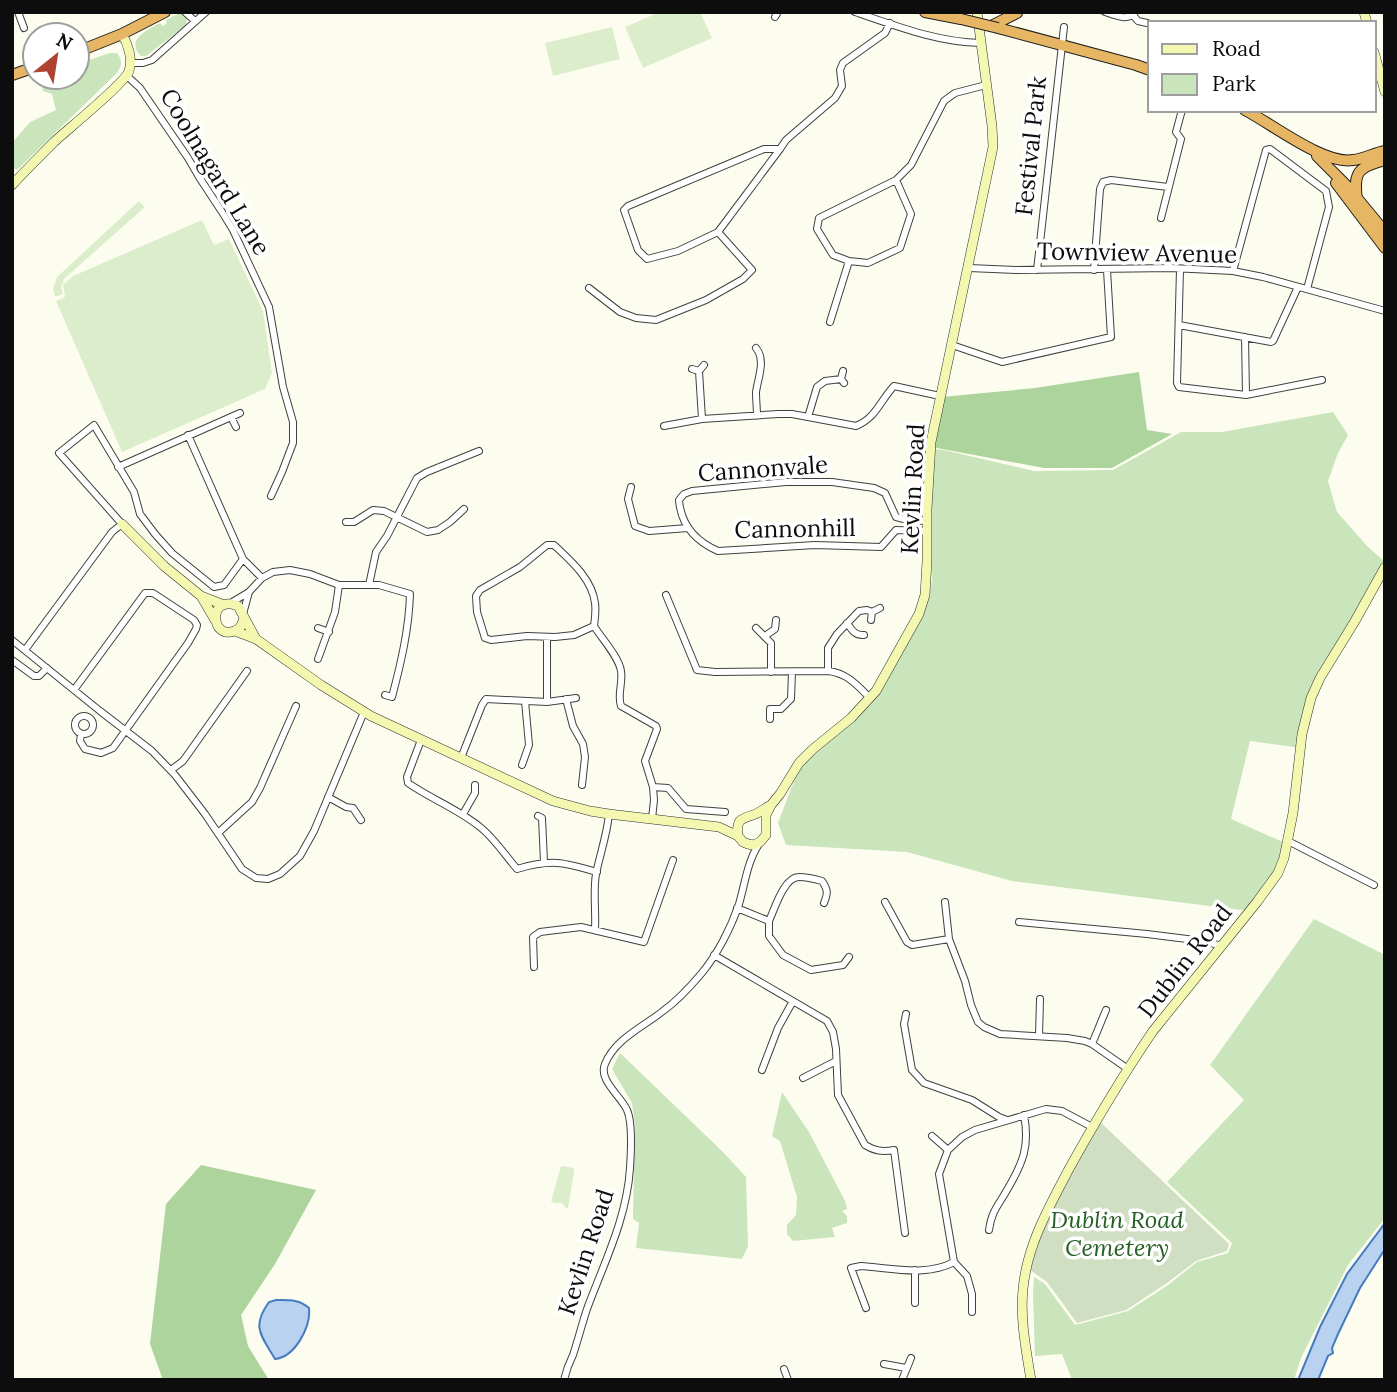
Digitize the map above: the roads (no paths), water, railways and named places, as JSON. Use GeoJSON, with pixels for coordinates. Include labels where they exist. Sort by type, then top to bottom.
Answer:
{"type":"FeatureCollection","features":[{"type":"Feature","properties":{"kind":"highway"},"geometry":{"type":"LineString","coordinates":[[91,46],[165,12]]}},
{"type":"Feature","properties":{"kind":"highway"},"geometry":{"type":"LineString","coordinates":[[925,12],[996,25],[1148,69]]}},
{"type":"Feature","properties":{"kind":"highway"},"geometry":{"type":"LineString","coordinates":[[996,25],[1016,13],[1033,37]]}},
{"type":"Feature","properties":{"kind":"highway"},"geometry":{"type":"LineString","coordinates":[[1248,112],[1330,158],[1353,161],[1385,151]]}},
{"type":"Feature","properties":{"kind":"highway"},"geometry":{"type":"LineString","coordinates":[[1304,145],[1327,165],[1385,232]]}},
{"type":"Feature","properties":{"kind":"highway"},"geometry":{"type":"LineString","coordinates":[[1357,199],[1355,185],[1359,172],[1366,166],[1385,160]]}},
{"type":"Feature","properties":{"kind":"highway"},"geometry":{"type":"LineString","coordinates":[[1327,165],[1337,184],[1385,248]]}},
{"type":"Feature","properties":{"kind":"street"},"geometry":{"type":"LineString","coordinates":[[19,15],[26,12]]}},
{"type":"Feature","properties":{"kind":"street"},"geometry":{"type":"LineString","coordinates":[[186,12],[195,21]]}},
{"type":"Feature","properties":{"kind":"street"},"geometry":{"type":"LineString","coordinates":[[130,63],[152,60],[205,12]]}},
{"type":"Feature","properties":{"kind":"street"},"geometry":{"type":"LineString","coordinates":[[855,12],[936,38],[981,43]]}},
{"type":"Feature","properties":{"kind":"street","name":"Kevlin Road"},"geometry":{"type":"LineString","coordinates":[[765,823],[771,805],[799,763],[851,718],[885,677],[919,614],[925,595],[930,451],[993,146],[977,12]]}},
{"type":"Feature","properties":{"kind":"street"},"geometry":{"type":"LineString","coordinates":[[1105,12],[1128,18],[1134,14],[1138,21],[1147,23]]}},
{"type":"Feature","properties":{"kind":"street"},"geometry":{"type":"LineString","coordinates":[[1012,31],[1016,13]]}},
{"type":"Feature","properties":{"kind":"street"},"geometry":{"type":"LineString","coordinates":[[780,149],[764,149],[628,206],[624,210],[638,250],[647,259],[678,251],[718,232],[780,149],[786,140],[835,98],[842,86],[840,70],[843,63],[885,33],[890,23]]}},
{"type":"Feature","properties":{"kind":"street","name":"Festival Park"},"geometry":{"type":"LineString","coordinates":[[1037,270],[1064,27]]}},
{"type":"Feature","properties":{"kind":"street"},"geometry":{"type":"LineString","coordinates":[[12,185],[127,76],[130,69],[129,50],[122,34]]}},
{"type":"Feature","properties":{"kind":"street"},"geometry":{"type":"LineString","coordinates":[[1376,59],[1385,92]]}},
{"type":"Feature","properties":{"kind":"street","name":"Coolnagard Lane"},"geometry":{"type":"LineString","coordinates":[[127,76],[140,88],[222,212],[269,307],[283,387],[293,422],[293,443],[271,496]]}},
{"type":"Feature","properties":{"kind":"street"},"geometry":{"type":"LineString","coordinates":[[896,180],[911,214],[900,248],[868,263],[849,261],[833,254],[817,229],[819,218],[896,180],[911,165],[944,100],[955,93],[986,85]]}},
{"type":"Feature","properties":{"kind":"street"},"geometry":{"type":"LineString","coordinates":[[1161,218],[1181,139],[1176,132],[1181,112]]}},
{"type":"Feature","properties":{"kind":"street"},"geometry":{"type":"LineString","coordinates":[[1233,271],[1266,150],[1270,149],[1326,191],[1329,207],[1307,289]]}},
{"type":"Feature","properties":{"kind":"street"},"geometry":{"type":"LineString","coordinates":[[1094,270],[1100,189],[1103,183],[1111,180],[1168,187]]}},
{"type":"Feature","properties":{"kind":"street"},"geometry":{"type":"LineString","coordinates":[[589,288],[620,312],[636,318],[656,320],[706,300],[743,279],[752,270],[718,232]]}},
{"type":"Feature","properties":{"kind":"street"},"geometry":{"type":"LineString","coordinates":[[830,322],[849,261]]}},
{"type":"Feature","properties":{"kind":"street","name":"Townview Avenue"},"geometry":{"type":"LineString","coordinates":[[969,268],[1233,271],[1263,276],[1385,311]]}},
{"type":"Feature","properties":{"kind":"street"},"geometry":{"type":"LineString","coordinates":[[1180,269],[1179,387],[1246,395],[1322,380]]}},
{"type":"Feature","properties":{"kind":"street"},"geometry":{"type":"LineString","coordinates":[[952,345],[1002,362],[1111,337],[1107,270]]}},
{"type":"Feature","properties":{"kind":"street"},"geometry":{"type":"LineString","coordinates":[[1179,325],[1273,341],[1298,286]]}},
{"type":"Feature","properties":{"kind":"street"},"geometry":{"type":"LineString","coordinates":[[1245,337],[1246,395]]}},
{"type":"Feature","properties":{"kind":"street"},"geometry":{"type":"LineString","coordinates":[[757,416],[756,394],[761,351]]}},
{"type":"Feature","properties":{"kind":"street"},"geometry":{"type":"LineString","coordinates":[[698,368],[702,419]]}},
{"type":"Feature","properties":{"kind":"street"},"geometry":{"type":"LineString","coordinates":[[808,417],[817,387],[825,381],[842,381],[843,371]]}},
{"type":"Feature","properties":{"kind":"street"},"geometry":{"type":"LineString","coordinates":[[664,426],[702,419],[778,414],[856,426],[876,413],[894,386],[940,396]]}},
{"type":"Feature","properties":{"kind":"street"},"geometry":{"type":"LineString","coordinates":[[118,467],[240,413]]}},
{"type":"Feature","properties":{"kind":"street"},"geometry":{"type":"LineString","coordinates":[[231,417],[236,427]]}},
{"type":"Feature","properties":{"kind":"street"},"geometry":{"type":"LineString","coordinates":[[243,559],[224,585],[214,587],[172,553],[140,514],[134,492],[94,425],[59,453],[122,524],[164,566],[201,596],[217,625],[224,631],[235,631],[241,627],[249,592]]}},
{"type":"Feature","properties":{"kind":"street"},"geometry":{"type":"LineString","coordinates":[[188,435],[243,559],[262,578]]}},
{"type":"Feature","properties":{"kind":"street"},"geometry":{"type":"LineString","coordinates":[[369,585],[376,552],[417,478],[479,451]]}},
{"type":"Feature","properties":{"kind":"street","name":"Cannonvale"},"geometry":{"type":"LineString","coordinates":[[688,528],[684,524],[680,507],[681,496],[692,491],[786,482],[832,482],[874,488],[885,493],[896,517],[927,526]]}},
{"type":"Feature","properties":{"kind":"street"},"geometry":{"type":"LineString","coordinates":[[631,487],[628,499],[635,526],[649,531],[688,528]]}},
{"type":"Feature","properties":{"kind":"street"},"geometry":{"type":"LineString","coordinates":[[346,522],[354,522],[373,510],[384,511],[427,532],[438,530],[464,509]]}},
{"type":"Feature","properties":{"kind":"street"},"geometry":{"type":"LineString","coordinates":[[25,650],[112,532],[122,524]]}},
{"type":"Feature","properties":{"kind":"street","name":"Cannonhill"},"geometry":{"type":"LineString","coordinates":[[688,528],[705,545],[718,551],[816,545],[881,547],[896,530],[927,526]]}},
{"type":"Feature","properties":{"kind":"street"},"geometry":{"type":"LineString","coordinates":[[594,626],[574,635],[491,640],[485,638],[477,612],[476,596],[480,590],[520,568],[547,545],[554,545],[562,552],[590,585],[595,604],[594,626],[619,663],[622,674],[619,700],[621,706],[657,729],[645,761],[653,787],[652,819]]}},
{"type":"Feature","properties":{"kind":"street","name":"Dublin Road"},"geometry":{"type":"LineString","coordinates":[[1031,1380],[1022,1308],[1028,1260],[1037,1232],[1092,1127],[1153,1031],[1278,873],[1288,841],[1303,734],[1311,698],[1385,567]]}},
{"type":"Feature","properties":{"kind":"street"},"geometry":{"type":"LineString","coordinates":[[215,620],[217,611],[249,592],[262,578],[273,572],[289,570],[310,574],[339,585],[379,585],[410,594],[403,656],[392,697],[385,695]]}},
{"type":"Feature","properties":{"kind":"street"},"geometry":{"type":"LineString","coordinates":[[318,659],[335,612],[339,585]]}},
{"type":"Feature","properties":{"kind":"street"},"geometry":{"type":"LineString","coordinates":[[74,690],[145,593],[153,593],[194,620],[197,625],[188,643],[113,748],[101,753],[85,750],[80,741],[81,734]]}},
{"type":"Feature","properties":{"kind":"street"},"geometry":{"type":"LineString","coordinates":[[666,595],[697,670],[838,672],[848,677],[870,698]]}},
{"type":"Feature","properties":{"kind":"street"},"geometry":{"type":"LineString","coordinates":[[201,596],[238,606],[256,639]]}},
{"type":"Feature","properties":{"kind":"street"},"geometry":{"type":"LineString","coordinates":[[828,671],[828,648],[836,634],[859,611],[867,610],[872,616],[880,608]]}},
{"type":"Feature","properties":{"kind":"street"},"geometry":{"type":"LineString","coordinates":[[765,636],[775,629],[776,620]]}},
{"type":"Feature","properties":{"kind":"street"},"geometry":{"type":"LineString","coordinates":[[847,623],[855,634],[864,635]]}},
{"type":"Feature","properties":{"kind":"street"},"geometry":{"type":"LineString","coordinates":[[318,628],[329,632]]}},
{"type":"Feature","properties":{"kind":"street"},"geometry":{"type":"LineString","coordinates":[[757,628],[771,643],[771,672]]}},
{"type":"Feature","properties":{"kind":"street"},"geometry":{"type":"LineString","coordinates":[[235,631],[256,639],[363,712],[553,801],[609,814],[719,827],[738,835]]}},
{"type":"Feature","properties":{"kind":"street"},"geometry":{"type":"LineString","coordinates":[[547,637],[547,702]]}},
{"type":"Feature","properties":{"kind":"street"},"geometry":{"type":"LineString","coordinates":[[12,639],[152,751],[171,770],[242,869],[256,878],[268,879],[281,874],[300,856],[314,831],[363,712]]}},
{"type":"Feature","properties":{"kind":"street"},"geometry":{"type":"LineString","coordinates":[[12,660],[34,676],[39,676],[47,668]]}},
{"type":"Feature","properties":{"kind":"street"},"geometry":{"type":"LineString","coordinates":[[171,770],[183,761],[247,671]]}},
{"type":"Feature","properties":{"kind":"street"},"geometry":{"type":"LineString","coordinates":[[769,719],[769,709],[780,709],[791,699],[792,672]]}},
{"type":"Feature","properties":{"kind":"street"},"geometry":{"type":"LineString","coordinates":[[461,758],[486,699],[547,702],[576,698]]}},
{"type":"Feature","properties":{"kind":"street"},"geometry":{"type":"LineString","coordinates":[[566,699],[573,726],[583,744],[585,757],[582,785]]}},
{"type":"Feature","properties":{"kind":"street"},"geometry":{"type":"LineString","coordinates":[[522,765],[529,745],[526,701]]}},
{"type":"Feature","properties":{"kind":"street"},"geometry":{"type":"LineString","coordinates":[[218,833],[243,811],[256,795],[296,706]]}},
{"type":"Feature","properties":{"kind":"street"},"geometry":{"type":"LineString","coordinates":[[421,740],[407,777],[408,783],[482,828],[517,869],[544,862],[571,864],[597,872]]}},
{"type":"Feature","properties":{"kind":"street"},"geometry":{"type":"LineString","coordinates":[[463,814],[475,793],[475,785]]}},
{"type":"Feature","properties":{"kind":"street"},"geometry":{"type":"LineString","coordinates":[[653,787],[668,788],[686,810],[725,812]]}},
{"type":"Feature","properties":{"kind":"street"},"geometry":{"type":"LineString","coordinates":[[328,797],[353,808],[360,820]]}},
{"type":"Feature","properties":{"kind":"street","name":"Kevlin Road"},"geometry":{"type":"LineString","coordinates":[[753,815],[771,805]]}},
{"type":"Feature","properties":{"kind":"street"},"geometry":{"type":"LineString","coordinates":[[595,929],[594,895],[609,814]]}},
{"type":"Feature","properties":{"kind":"street"},"geometry":{"type":"LineString","coordinates":[[753,815],[762,819],[766,835],[760,842],[743,842],[738,835],[737,827],[740,821],[745,816],[753,815]]}},
{"type":"Feature","properties":{"kind":"street"},"geometry":{"type":"LineString","coordinates":[[538,816],[542,818],[544,862]]}},
{"type":"Feature","properties":{"kind":"street"},"geometry":{"type":"LineString","coordinates":[[719,827],[740,821]]}},
{"type":"Feature","properties":{"kind":"street"},"geometry":{"type":"LineString","coordinates":[[1288,841],[1374,885]]}},
{"type":"Feature","properties":{"kind":"street","name":"Kevlin Road"},"geometry":{"type":"LineString","coordinates":[[564,1380],[587,1309],[618,1229],[628,1185],[631,1145],[628,1111],[606,1080],[603,1068],[614,1050],[681,995],[714,955],[737,908],[751,860],[760,842]]}},
{"type":"Feature","properties":{"kind":"street","name":"Kevlin Road"},"geometry":{"type":"LineString","coordinates":[[748,844],[751,860]]}},
{"type":"Feature","properties":{"kind":"street"},"geometry":{"type":"LineString","coordinates":[[534,967],[533,937],[540,932],[581,927],[644,942],[673,860]]}},
{"type":"Feature","properties":{"kind":"street"},"geometry":{"type":"LineString","coordinates":[[824,903],[828,889],[821,881],[796,877],[790,880],[769,921],[769,936],[783,955],[811,970],[843,965],[849,957]]}},
{"type":"Feature","properties":{"kind":"street"},"geometry":{"type":"LineString","coordinates":[[885,902],[907,943],[918,945],[949,939]]}},
{"type":"Feature","properties":{"kind":"street"},"geometry":{"type":"LineString","coordinates":[[945,902],[949,939],[978,1022],[1000,1034],[1067,1038],[1092,1044],[1128,1069]]}},
{"type":"Feature","properties":{"kind":"street"},"geometry":{"type":"LineString","coordinates":[[737,908],[769,921]]}},
{"type":"Feature","properties":{"kind":"street"},"geometry":{"type":"LineString","coordinates":[[1019,922],[1203,941],[1222,946]]}},
{"type":"Feature","properties":{"kind":"street"},"geometry":{"type":"LineString","coordinates":[[714,955],[827,1021],[833,1032],[838,1096],[865,1145],[882,1152],[894,1150],[905,1233]]}},
{"type":"Feature","properties":{"kind":"street"},"geometry":{"type":"LineString","coordinates":[[1038,1036],[1040,999]]}},
{"type":"Feature","properties":{"kind":"street"},"geometry":{"type":"LineString","coordinates":[[762,1070],[778,1028],[793,1001]]}},
{"type":"Feature","properties":{"kind":"street"},"geometry":{"type":"LineString","coordinates":[[1092,1044],[1106,1010]]}},
{"type":"Feature","properties":{"kind":"street"},"geometry":{"type":"LineString","coordinates":[[906,1014],[904,1024],[912,1070],[924,1083],[972,1100],[1007,1120]]}},
{"type":"Feature","properties":{"kind":"street"},"geometry":{"type":"LineString","coordinates":[[803,1079],[836,1061]]}},
{"type":"Feature","properties":{"kind":"street"},"geometry":{"type":"LineString","coordinates":[[972,1312],[972,1294],[967,1276],[954,1262],[939,1174],[948,1150],[962,1137],[975,1130],[1046,1109],[1062,1111],[1092,1127]]}},
{"type":"Feature","properties":{"kind":"street"},"geometry":{"type":"LineString","coordinates":[[989,1230],[991,1215],[1020,1167],[1026,1147],[1024,1115]]}},
{"type":"Feature","properties":{"kind":"street"},"geometry":{"type":"LineString","coordinates":[[932,1136],[948,1150]]}},
{"type":"Feature","properties":{"kind":"street"},"geometry":{"type":"LineString","coordinates":[[866,1308],[851,1268],[861,1266],[915,1270],[943,1268],[954,1262]]}},
{"type":"Feature","properties":{"kind":"street"},"geometry":{"type":"LineString","coordinates":[[915,1270],[915,1303]]}},
{"type":"Feature","properties":{"kind":"street"},"geometry":{"type":"LineString","coordinates":[[902,1380],[911,1358]]}},
{"type":"Feature","properties":{"kind":"street"},"geometry":{"type":"LineString","coordinates":[[884,1364],[906,1368]]}},
{"type":"Feature","properties":{"kind":"street"},"geometry":{"type":"LineString","coordinates":[[784,1369],[788,1380]]}},
{"type":"Feature","properties":{"kind":"water"},"geometry":{"type":"Polygon","coordinates":[[[1385,1223],[1385,1249],[1360,1288],[1332,1348],[1333,1353],[1328,1356],[1318,1380],[1298,1380],[1320,1327],[1347,1274],[1385,1223]]]}},
{"type":"Feature","properties":{"kind":"water"},"geometry":{"type":"Polygon","coordinates":[[[276,1300],[301,1303],[309,1308],[309,1316],[295,1347],[275,1359],[262,1337],[259,1325],[269,1302],[276,1300]]]}},
{"type":"Feature","properties":{"kind":"park label","name":"Dublin Road Cemetery"},"geometry":{"type":"Point","coordinates":[1117,1234]}}]}
